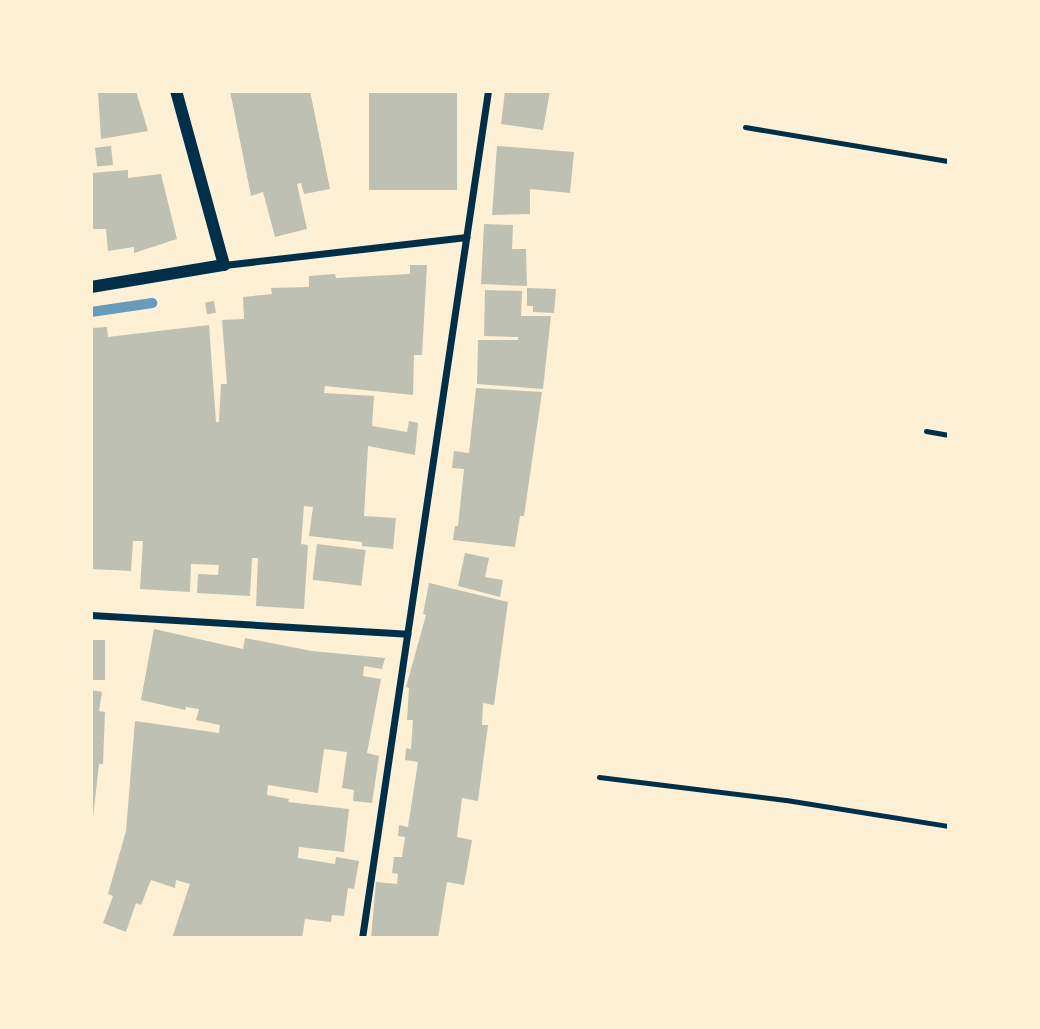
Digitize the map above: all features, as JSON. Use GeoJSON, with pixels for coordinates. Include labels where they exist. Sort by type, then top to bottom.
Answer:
{"type":"FeatureCollection","features":[{"type":"Feature","properties":{"kind":"street"},"geometry":{"type":"LineString","coordinates":[[176,91],[224,265]]}},
{"type":"Feature","properties":{"kind":"street"},"geometry":{"type":"LineString","coordinates":[[362,938],[488,91]]}},
{"type":"Feature","properties":{"kind":"street"},"geometry":{"type":"LineString","coordinates":[[91,287],[224,265],[466,237]]}},
{"type":"Feature","properties":{"kind":"street"},"geometry":{"type":"LineString","coordinates":[[91,615],[407,634]]}},
{"type":"Feature","properties":{"kind":"lane"},"geometry":{"type":"LineString","coordinates":[[745,127],[949,161]]}},
{"type":"Feature","properties":{"kind":"lane"},"geometry":{"type":"LineString","coordinates":[[926,431],[949,435]]}},
{"type":"Feature","properties":{"kind":"lane"},"geometry":{"type":"LineString","coordinates":[[599,777],[786,800],[949,826]]}},
{"type":"Feature","properties":{"kind":"building"},"geometry":{"type":"Polygon","coordinates":[[[98,91],[136,91],[148,131],[101,139],[98,91]]]}},
{"type":"Feature","properties":{"kind":"building"},"geometry":{"type":"Polygon","coordinates":[[[230,91],[310,91],[330,189],[304,194],[301,183],[297,184],[307,229],[275,237],[263,192],[251,196],[230,91]]]}},
{"type":"Feature","properties":{"kind":"building"},"geometry":{"type":"Polygon","coordinates":[[[369,91],[457,91],[457,190],[369,190],[369,91]]]}},
{"type":"Feature","properties":{"kind":"building"},"geometry":{"type":"Polygon","coordinates":[[[505,91],[550,91],[543,130],[501,124],[505,91]]]}},
{"type":"Feature","properties":{"kind":"building"},"geometry":{"type":"Polygon","coordinates":[[[111,146],[113,165],[97,167],[95,148],[111,146]]]}},
{"type":"Feature","properties":{"kind":"building"},"geometry":{"type":"Polygon","coordinates":[[[497,146],[574,152],[570,193],[530,189],[530,214],[492,215],[497,146]]]}},
{"type":"Feature","properties":{"kind":"building"},"geometry":{"type":"Polygon","coordinates":[[[128,170],[128,178],[161,174],[177,239],[134,253],[134,247],[108,251],[106,229],[91,229],[91,173],[128,170]]]}},
{"type":"Feature","properties":{"kind":"building"},"geometry":{"type":"Polygon","coordinates":[[[484,224],[513,225],[512,249],[526,249],[527,286],[481,284],[484,224]]]}},
{"type":"Feature","properties":{"kind":"building"},"geometry":{"type":"Polygon","coordinates":[[[410,265],[427,265],[422,355],[414,355],[413,395],[325,386],[324,393],[374,396],[372,426],[407,432],[409,421],[418,423],[415,455],[368,446],[364,516],[396,518],[393,549],[362,546],[362,542],[309,536],[313,507],[304,506],[301,544],[308,545],[304,609],[256,606],[258,558],[252,558],[250,596],[197,593],[198,574],[218,575],[219,565],[191,564],[190,592],[140,589],[143,541],[133,541],[131,571],[91,569],[91,328],[107,327],[108,337],[209,325],[216,422],[219,422],[221,384],[227,384],[222,320],[244,319],[243,297],[272,294],[271,288],[309,287],[309,276],[335,274],[336,278],[410,274],[410,265]]]}},
{"type":"Feature","properties":{"kind":"building"},"geometry":{"type":"Polygon","coordinates":[[[527,288],[556,289],[554,313],[533,312],[533,306],[527,306],[527,288]]]}},
{"type":"Feature","properties":{"kind":"building"},"geometry":{"type":"Polygon","coordinates":[[[485,290],[522,291],[521,316],[551,316],[543,389],[477,384],[478,340],[518,340],[518,337],[484,336],[485,290]]]}},
{"type":"Feature","properties":{"kind":"building"},"geometry":{"type":"Polygon","coordinates":[[[214,301],[216,313],[207,314],[205,302],[214,301]]]}},
{"type":"Feature","properties":{"kind":"building"},"geometry":{"type":"Polygon","coordinates":[[[476,388],[542,392],[524,516],[520,516],[515,547],[453,540],[455,526],[458,526],[464,469],[452,468],[454,451],[469,453],[476,388]]]}},
{"type":"Feature","properties":{"kind":"building"},"geometry":{"type":"Polygon","coordinates":[[[317,544],[366,550],[361,586],[313,580],[317,544]]]}},
{"type":"Feature","properties":{"kind":"building"},"geometry":{"type":"Polygon","coordinates":[[[465,553],[489,558],[485,577],[503,580],[500,597],[458,586],[465,553]]]}},
{"type":"Feature","properties":{"kind":"building"},"geometry":{"type":"Polygon","coordinates":[[[429,583],[508,602],[494,705],[483,703],[482,725],[488,725],[478,801],[462,798],[457,837],[472,840],[464,885],[447,882],[438,938],[371,938],[376,882],[397,884],[398,874],[392,873],[394,857],[402,857],[405,837],[398,836],[399,825],[408,827],[418,762],[405,760],[406,748],[411,749],[413,720],[407,720],[409,688],[406,687],[426,615],[423,614],[429,583]]]}},
{"type":"Feature","properties":{"kind":"building"},"geometry":{"type":"Polygon","coordinates":[[[154,629],[243,649],[245,638],[312,651],[385,658],[382,669],[364,666],[363,676],[381,679],[367,753],[379,756],[372,803],[353,801],[354,790],[342,788],[347,752],[324,749],[318,793],[268,785],[267,795],[289,799],[288,802],[349,809],[344,852],[299,847],[298,858],[335,864],[336,857],[359,861],[354,889],[348,888],[344,916],[332,915],[331,922],[305,919],[302,938],[172,938],[190,884],[176,880],[175,888],[151,880],[141,905],[136,903],[126,932],[103,923],[113,896],[108,894],[126,831],[135,721],[219,733],[220,725],[196,720],[199,709],[186,707],[185,710],[141,700],[154,629]]]}},
{"type":"Feature","properties":{"kind":"building"},"geometry":{"type":"Polygon","coordinates":[[[91,640],[105,640],[105,680],[91,680],[91,640]]]}},
{"type":"Feature","properties":{"kind":"building"},"geometry":{"type":"Polygon","coordinates":[[[91,690],[102,692],[99,711],[105,712],[103,764],[99,764],[92,826],[91,690]]]}},
{"type":"Feature","properties":{"kind":"waterway"},"geometry":{"type":"LineString","coordinates":[[91,312],[152,303]]}}]}
